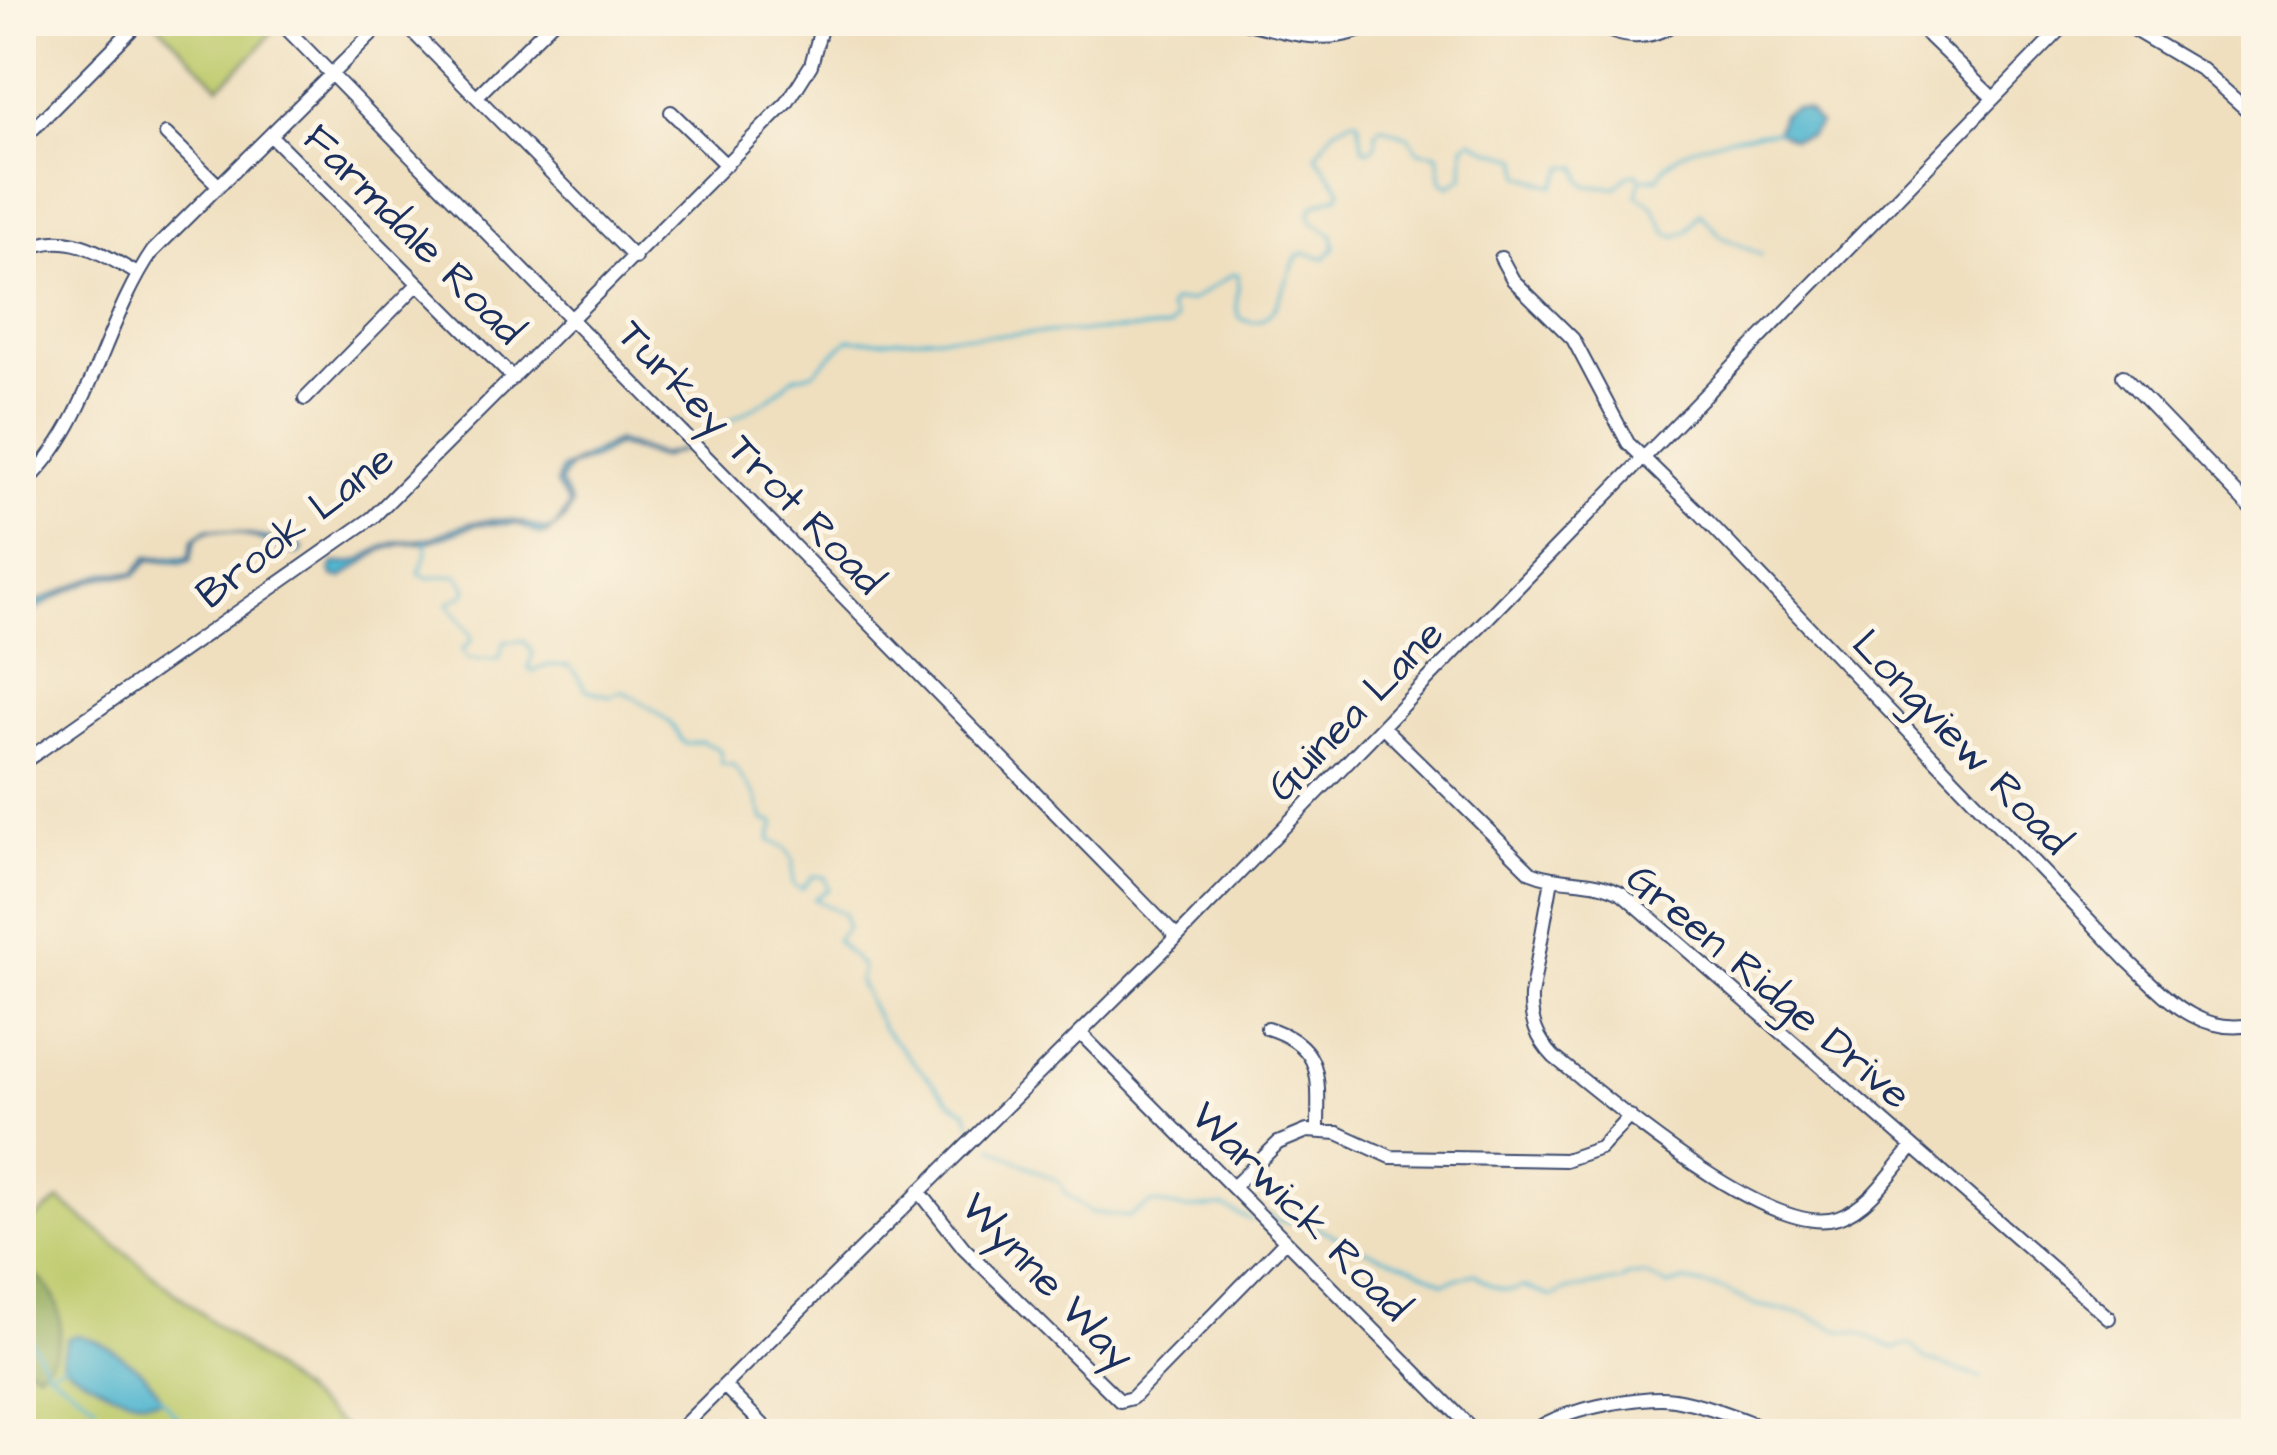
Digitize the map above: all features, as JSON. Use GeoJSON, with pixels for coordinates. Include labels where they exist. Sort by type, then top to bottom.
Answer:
{"type":"FeatureCollection","features":[{"type":"Feature","properties":{"kind":"street"},"geometry":{"type":"LineString","coordinates":[[21,141],[140,21]]}},
{"type":"Feature","properties":{"kind":"street","name":"Turkey Trot Road"},"geometry":{"type":"LineString","coordinates":[[279,21],[1178,937]]}},
{"type":"Feature","properties":{"kind":"street"},"geometry":{"type":"LineString","coordinates":[[21,488],[60,444],[138,274],[167,235],[385,21]]}},
{"type":"Feature","properties":{"kind":"street"},"geometry":{"type":"LineString","coordinates":[[402,21],[634,258]]}},
{"type":"Feature","properties":{"kind":"street"},"geometry":{"type":"LineString","coordinates":[[477,96],[554,21]]}},
{"type":"Feature","properties":{"kind":"street","name":"Brook Lane"},"geometry":{"type":"LineString","coordinates":[[21,764],[361,526],[726,165],[805,78],[823,21]]}},
{"type":"Feature","properties":{"kind":"street"},"geometry":{"type":"LineString","coordinates":[[1239,21],[1323,38],[1358,32],[1378,21]]}},
{"type":"Feature","properties":{"kind":"street"},"geometry":{"type":"LineString","coordinates":[[1592,21],[1613,33],[1641,37],[1678,21]]}},
{"type":"Feature","properties":{"kind":"street"},"geometry":{"type":"LineString","coordinates":[[1913,21],[1994,98]]}},
{"type":"Feature","properties":{"kind":"street","name":"Guinea Lane"},"geometry":{"type":"LineString","coordinates":[[675,1434],[1178,937],[2069,21]]}},
{"type":"Feature","properties":{"kind":"street"},"geometry":{"type":"LineString","coordinates":[[2119,21],[2202,70],[2256,118]]}},
{"type":"Feature","properties":{"kind":"street"},"geometry":{"type":"LineString","coordinates":[[671,112],[726,165]]}},
{"type":"Feature","properties":{"kind":"street"},"geometry":{"type":"LineString","coordinates":[[166,134],[218,185]]}},
{"type":"Feature","properties":{"kind":"street","name":"Farmdale Road"},"geometry":{"type":"LineString","coordinates":[[270,135],[513,378]]}},
{"type":"Feature","properties":{"kind":"street"},"geometry":{"type":"LineString","coordinates":[[21,253],[41,243],[69,241],[138,274]]}},
{"type":"Feature","properties":{"kind":"street","name":"Longview Road"},"geometry":{"type":"LineString","coordinates":[[1502,258],[1513,280],[1573,339],[1621,433],[2142,974],[2192,1019],[2220,1027],[2256,1024]]}},
{"type":"Feature","properties":{"kind":"street"},"geometry":{"type":"LineString","coordinates":[[304,399],[418,284]]}},
{"type":"Feature","properties":{"kind":"street"},"geometry":{"type":"LineString","coordinates":[[2123,376],[2256,514]]}},
{"type":"Feature","properties":{"kind":"street","name":"Green Ridge Drive"},"geometry":{"type":"LineString","coordinates":[[1383,727],[1531,872],[1552,879],[1597,882],[1622,894],[2109,1318]]}},
{"type":"Feature","properties":{"kind":"street"},"geometry":{"type":"LineString","coordinates":[[1552,879],[1531,996],[1534,1027],[1554,1057],[1696,1167],[1789,1215],[1812,1221],[1852,1211],[1912,1148]]}},
{"type":"Feature","properties":{"kind":"street"},"geometry":{"type":"LineString","coordinates":[[1268,1028],[1291,1035],[1312,1056],[1318,1083],[1318,1130]]}},
{"type":"Feature","properties":{"kind":"street","name":"Warwick Road"},"geometry":{"type":"LineString","coordinates":[[1080,1033],[1477,1434]]}},
{"type":"Feature","properties":{"kind":"street"},"geometry":{"type":"LineString","coordinates":[[1233,1187],[1278,1142],[1318,1130],[1338,1133],[1391,1156],[1565,1160],[1600,1148],[1630,1116]]}},
{"type":"Feature","properties":{"kind":"street","name":"Wynne Way"},"geometry":{"type":"LineString","coordinates":[[919,1191],[964,1248],[1120,1401],[1132,1398],[1285,1241]]}},
{"type":"Feature","properties":{"kind":"street"},"geometry":{"type":"LineString","coordinates":[[724,1386],[772,1434]]}},
{"type":"Feature","properties":{"kind":"street"},"geometry":{"type":"LineString","coordinates":[[1531,1434],[1564,1413],[1659,1398],[1680,1400],[1782,1434]]}},
{"type":"Feature","properties":{"kind":"green space"},"geometry":{"type":"Polygon","coordinates":[[[155,21],[266,21],[274,29],[219,86],[155,21]]]}},
{"type":"Feature","properties":{"kind":"green space"},"geometry":{"type":"Polygon","coordinates":[[[60,1200],[352,1434],[21,1434],[21,1230],[60,1200]]]}},
{"type":"Feature","properties":{"kind":"green space"},"geometry":{"type":"Polygon","coordinates":[[[21,1271],[47,1286],[59,1316],[56,1348],[37,1371],[21,1364],[21,1271]]]}},
{"type":"Feature","properties":{"kind":"water"},"geometry":{"type":"Polygon","coordinates":[[[1794,108],[1806,110],[1820,124],[1809,136],[1792,139],[1777,131],[1782,114],[1794,108]]]}},
{"type":"Feature","properties":{"kind":"water"},"geometry":{"type":"Polygon","coordinates":[[[616,441],[660,455],[685,449],[660,458],[616,445],[569,467],[560,483],[572,505],[565,519],[547,534],[517,524],[478,524],[426,543],[382,550],[342,578],[330,571],[335,563],[358,561],[391,544],[430,538],[475,522],[511,520],[548,530],[569,505],[556,485],[561,470],[616,441]]]}},
{"type":"Feature","properties":{"kind":"water"},"geometry":{"type":"Polygon","coordinates":[[[207,529],[295,542],[303,549],[298,555],[250,537],[211,531],[197,539],[191,560],[149,560],[136,575],[85,584],[21,622],[33,604],[107,573],[134,573],[147,557],[189,558],[193,539],[207,529]]]}},
{"type":"Feature","properties":{"kind":"water"},"geometry":{"type":"Polygon","coordinates":[[[77,1335],[126,1359],[148,1378],[161,1399],[126,1396],[68,1368],[61,1359],[68,1338],[77,1335]]]}},
{"type":"Feature","properties":{"kind":"waterway"},"geometry":{"type":"LineString","coordinates":[[698,439],[770,398],[794,377],[814,372],[849,339],[1168,328],[1176,319],[1169,308],[1172,302],[1191,301],[1233,274],[1238,274],[1240,318],[1262,320],[1277,303],[1297,256],[1325,258],[1335,248],[1333,235],[1310,215],[1314,205],[1339,195],[1341,189],[1316,155],[1334,129],[1353,119],[1358,120],[1363,148],[1376,145],[1381,126],[1409,137],[1419,151],[1438,154],[1442,181],[1449,186],[1463,178],[1464,145],[1472,140],[1520,158],[1522,176],[1554,186],[1566,166],[1579,167],[1588,186],[1617,187],[1637,173],[1641,178],[1637,195],[1652,205],[1668,234],[1678,236],[1689,230],[1700,213],[1722,237],[1761,255]]}},
{"type":"Feature","properties":{"kind":"waterway"},"geometry":{"type":"LineString","coordinates":[[1644,179],[1658,178],[1667,165],[1694,147],[1779,131]]}},
{"type":"Feature","properties":{"kind":"waterway"},"geometry":{"type":"LineString","coordinates":[[426,541],[419,573],[429,578],[458,575],[467,588],[448,603],[471,635],[462,650],[468,659],[499,660],[504,642],[524,641],[533,653],[528,668],[532,671],[550,665],[570,666],[587,690],[611,696],[621,691],[663,717],[685,744],[701,741],[720,750],[722,764],[733,765],[757,798],[764,820],[775,823],[770,840],[793,859],[793,885],[802,889],[813,876],[825,877],[829,889],[814,899],[844,914],[847,928],[836,940],[862,967],[859,982],[882,1028],[951,1102],[967,1111],[971,1122]]}},
{"type":"Feature","properties":{"kind":"waterway"},"geometry":{"type":"LineString","coordinates":[[993,1146],[1060,1182],[1065,1193],[1090,1212],[1128,1217],[1152,1203],[1188,1209],[1223,1207],[1251,1220]]}},
{"type":"Feature","properties":{"kind":"waterway"},"geometry":{"type":"LineString","coordinates":[[1268,1214],[1276,1221],[1321,1229],[1444,1283],[1474,1273],[1496,1288],[1522,1287],[1553,1297],[1566,1290],[1645,1275],[1668,1286],[1684,1281],[1724,1290],[1756,1305],[1858,1331],[1894,1349],[1910,1344],[1927,1360],[1981,1378]]}},
{"type":"Feature","properties":{"kind":"waterway"},"geometry":{"type":"LineString","coordinates":[[21,1330],[48,1371],[96,1404]]}},
{"type":"Feature","properties":{"kind":"waterway"},"geometry":{"type":"LineString","coordinates":[[48,1371],[66,1363]]}},
{"type":"Feature","properties":{"kind":"waterway"},"geometry":{"type":"LineString","coordinates":[[159,1396],[192,1434]]}}]}
